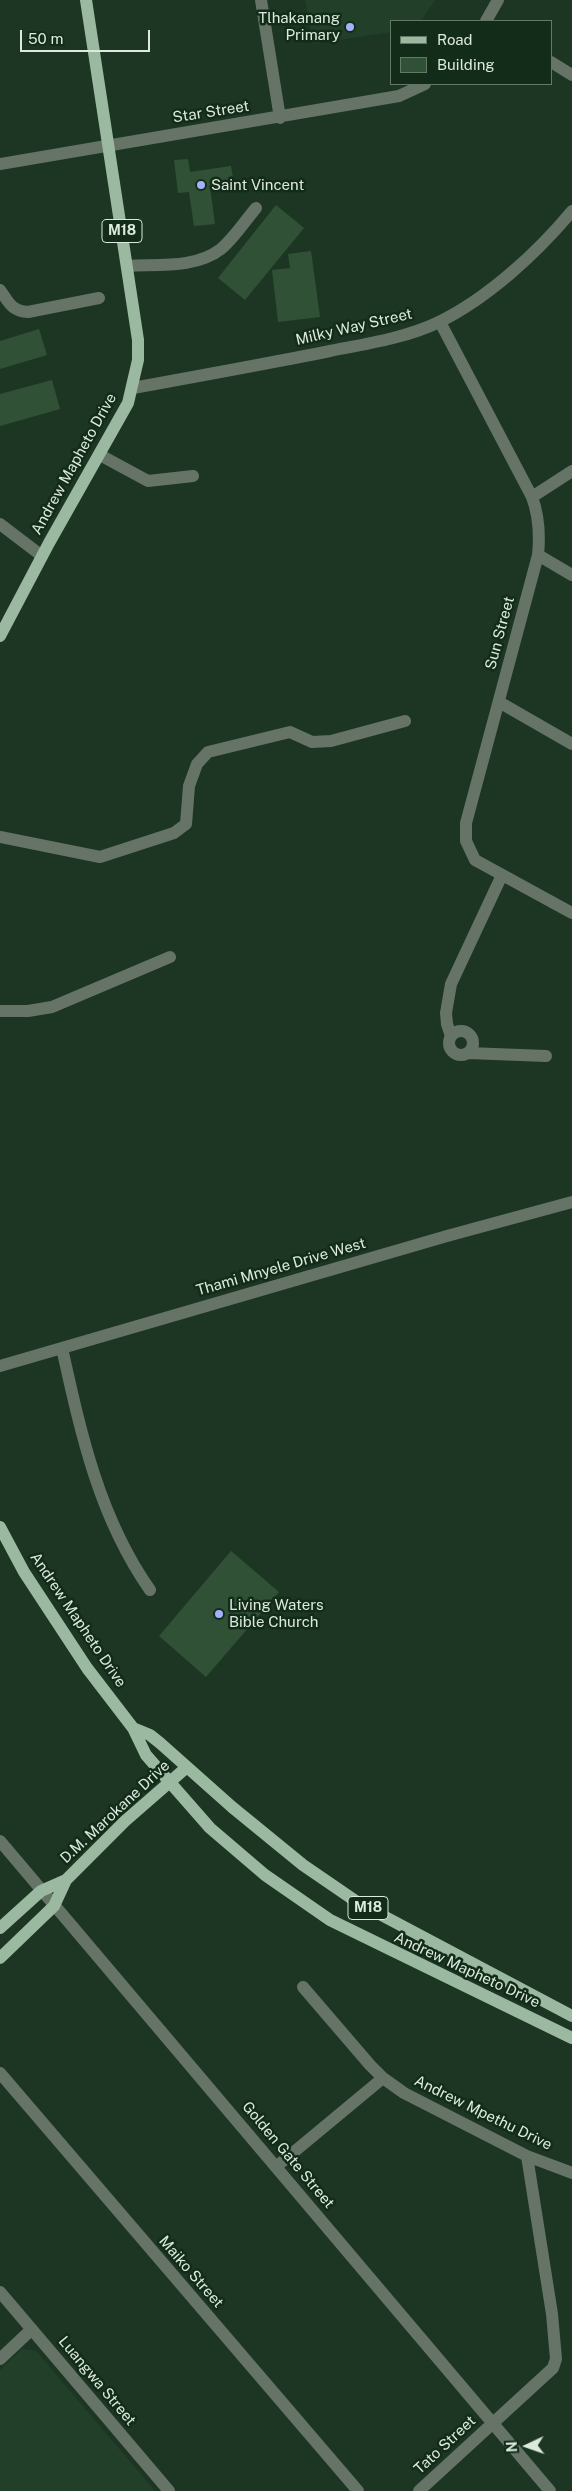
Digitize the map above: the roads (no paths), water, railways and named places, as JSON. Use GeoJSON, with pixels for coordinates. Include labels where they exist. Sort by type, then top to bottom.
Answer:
{"type":"FeatureCollection","features":[{"type":"Feature","properties":{"kind":"main road","name":"Andrew Mapheto Drive"},"geometry":{"type":"LineString","coordinates":[[0,636],[42,556],[128,403],[138,360],[138,340],[86,0]]}},
{"type":"Feature","properties":{"kind":"main road","name":"Andrew Mapheto Drive"},"geometry":{"type":"LineString","coordinates":[[0,1527],[29,1580],[87,1668],[133,1728],[143,1751],[210,1828],[258,1869],[330,1920],[371,1942],[572,2038]]}},
{"type":"Feature","properties":{"kind":"main road","name":"Andrew Mapheto Drive"},"geometry":{"type":"LineString","coordinates":[[133,1728],[150,1735],[304,1865],[357,1902],[572,2016]]}},
{"type":"Feature","properties":{"kind":"main road","name":"D.M. Marokane Drive"},"geometry":{"type":"LineString","coordinates":[[0,1958],[54,1906],[66,1880],[125,1821],[187,1767]]}},
{"type":"Feature","properties":{"kind":"main road","name":"D.M. Marokane Drive"},"geometry":{"type":"LineString","coordinates":[[0,1928],[41,1891],[66,1880]]}},
{"type":"Feature","properties":{"kind":"street"},"geometry":{"type":"LineString","coordinates":[[261,0],[280,118]]}},
{"type":"Feature","properties":{"kind":"street"},"geometry":{"type":"LineString","coordinates":[[487,20],[498,0]]}},
{"type":"Feature","properties":{"kind":"street"},"geometry":{"type":"LineString","coordinates":[[552,63],[572,75]]}},
{"type":"Feature","properties":{"kind":"street","name":"Star Street"},"geometry":{"type":"LineString","coordinates":[[0,164],[280,118],[398,96],[423,85]]}},
{"type":"Feature","properties":{"kind":"street"},"geometry":{"type":"LineString","coordinates":[[127,266],[188,263],[206,258],[222,248],[256,208]]}},
{"type":"Feature","properties":{"kind":"street","name":"Milky Way Street"},"geometry":{"type":"LineString","coordinates":[[133,388],[374,342],[440,322],[478,297],[525,261],[553,234],[572,211]]}},
{"type":"Feature","properties":{"kind":"street"},"geometry":{"type":"LineString","coordinates":[[0,292],[11,307],[18,312],[28,312],[99,298]]}},
{"type":"Feature","properties":{"kind":"street","name":"Sun Street"},"geometry":{"type":"LineString","coordinates":[[440,322],[532,497],[538,522],[538,555],[465,833],[469,852],[475,860],[572,913]]}},
{"type":"Feature","properties":{"kind":"street"},"geometry":{"type":"LineString","coordinates":[[100,455],[148,481],[193,476]]}},
{"type":"Feature","properties":{"kind":"street"},"geometry":{"type":"LineString","coordinates":[[532,497],[572,471]]}},
{"type":"Feature","properties":{"kind":"street"},"geometry":{"type":"LineString","coordinates":[[0,524],[42,556]]}},
{"type":"Feature","properties":{"kind":"street"},"geometry":{"type":"LineString","coordinates":[[538,555],[572,575]]}},
{"type":"Feature","properties":{"kind":"street"},"geometry":{"type":"LineString","coordinates":[[499,702],[572,744]]}},
{"type":"Feature","properties":{"kind":"street"},"geometry":{"type":"LineString","coordinates":[[0,837],[87,856],[109,856],[174,833],[186,824],[189,786],[196,764],[208,752],[290,732],[312,742],[331,741],[405,721]]}},
{"type":"Feature","properties":{"kind":"street"},"geometry":{"type":"LineString","coordinates":[[502,875],[451,984],[446,1013],[447,1024],[451,1036],[456,1032],[467,1033],[473,1042],[468,1053],[546,1056]]}},
{"type":"Feature","properties":{"kind":"street"},"geometry":{"type":"LineString","coordinates":[[0,1011],[28,1011],[59,1004],[170,957]]}},
{"type":"Feature","properties":{"kind":"street","name":"Thami Mnyele Drive West"},"geometry":{"type":"LineString","coordinates":[[0,1366],[447,1236],[572,1202]]}},
{"type":"Feature","properties":{"kind":"street"},"geometry":{"type":"LineString","coordinates":[[62,1348],[87,1454],[98,1489],[126,1554],[150,1590]]}},
{"type":"Feature","properties":{"kind":"street","name":"Golden Gate Street"},"geometry":{"type":"LineString","coordinates":[[0,1841],[277,2166],[550,2491]]}},
{"type":"Feature","properties":{"kind":"street","name":"Andrew Mpethu Drive"},"geometry":{"type":"LineString","coordinates":[[304,1987],[383,2078],[419,2102],[527,2156],[572,2173]]}},
{"type":"Feature","properties":{"kind":"street","name":"Maiko Street"},"geometry":{"type":"LineString","coordinates":[[0,2073],[358,2491]]}},
{"type":"Feature","properties":{"kind":"street"},"geometry":{"type":"LineString","coordinates":[[277,2166],[383,2078]]}},
{"type":"Feature","properties":{"kind":"street","name":"Tato Street"},"geometry":{"type":"LineString","coordinates":[[419,2491],[554,2368],[556,2359],[552,2314],[527,2156]]}},
{"type":"Feature","properties":{"kind":"street","name":"Luangwa Street"},"geometry":{"type":"LineString","coordinates":[[0,2292],[168,2491]]}},
{"type":"Feature","properties":{"kind":"street"},"geometry":{"type":"LineString","coordinates":[[0,2359],[32,2329]]}},
{"type":"Feature","properties":{"kind":"place","name":"Tlhakanang Primary"},"geometry":{"type":"Point","coordinates":[350,27]}},
{"type":"Feature","properties":{"kind":"place","name":"Saint Vincent"},"geometry":{"type":"Point","coordinates":[201,185]}},
{"type":"Feature","properties":{"kind":"place","name":"Living Waters Bible Church"},"geometry":{"type":"Point","coordinates":[219,1614]}}]}
